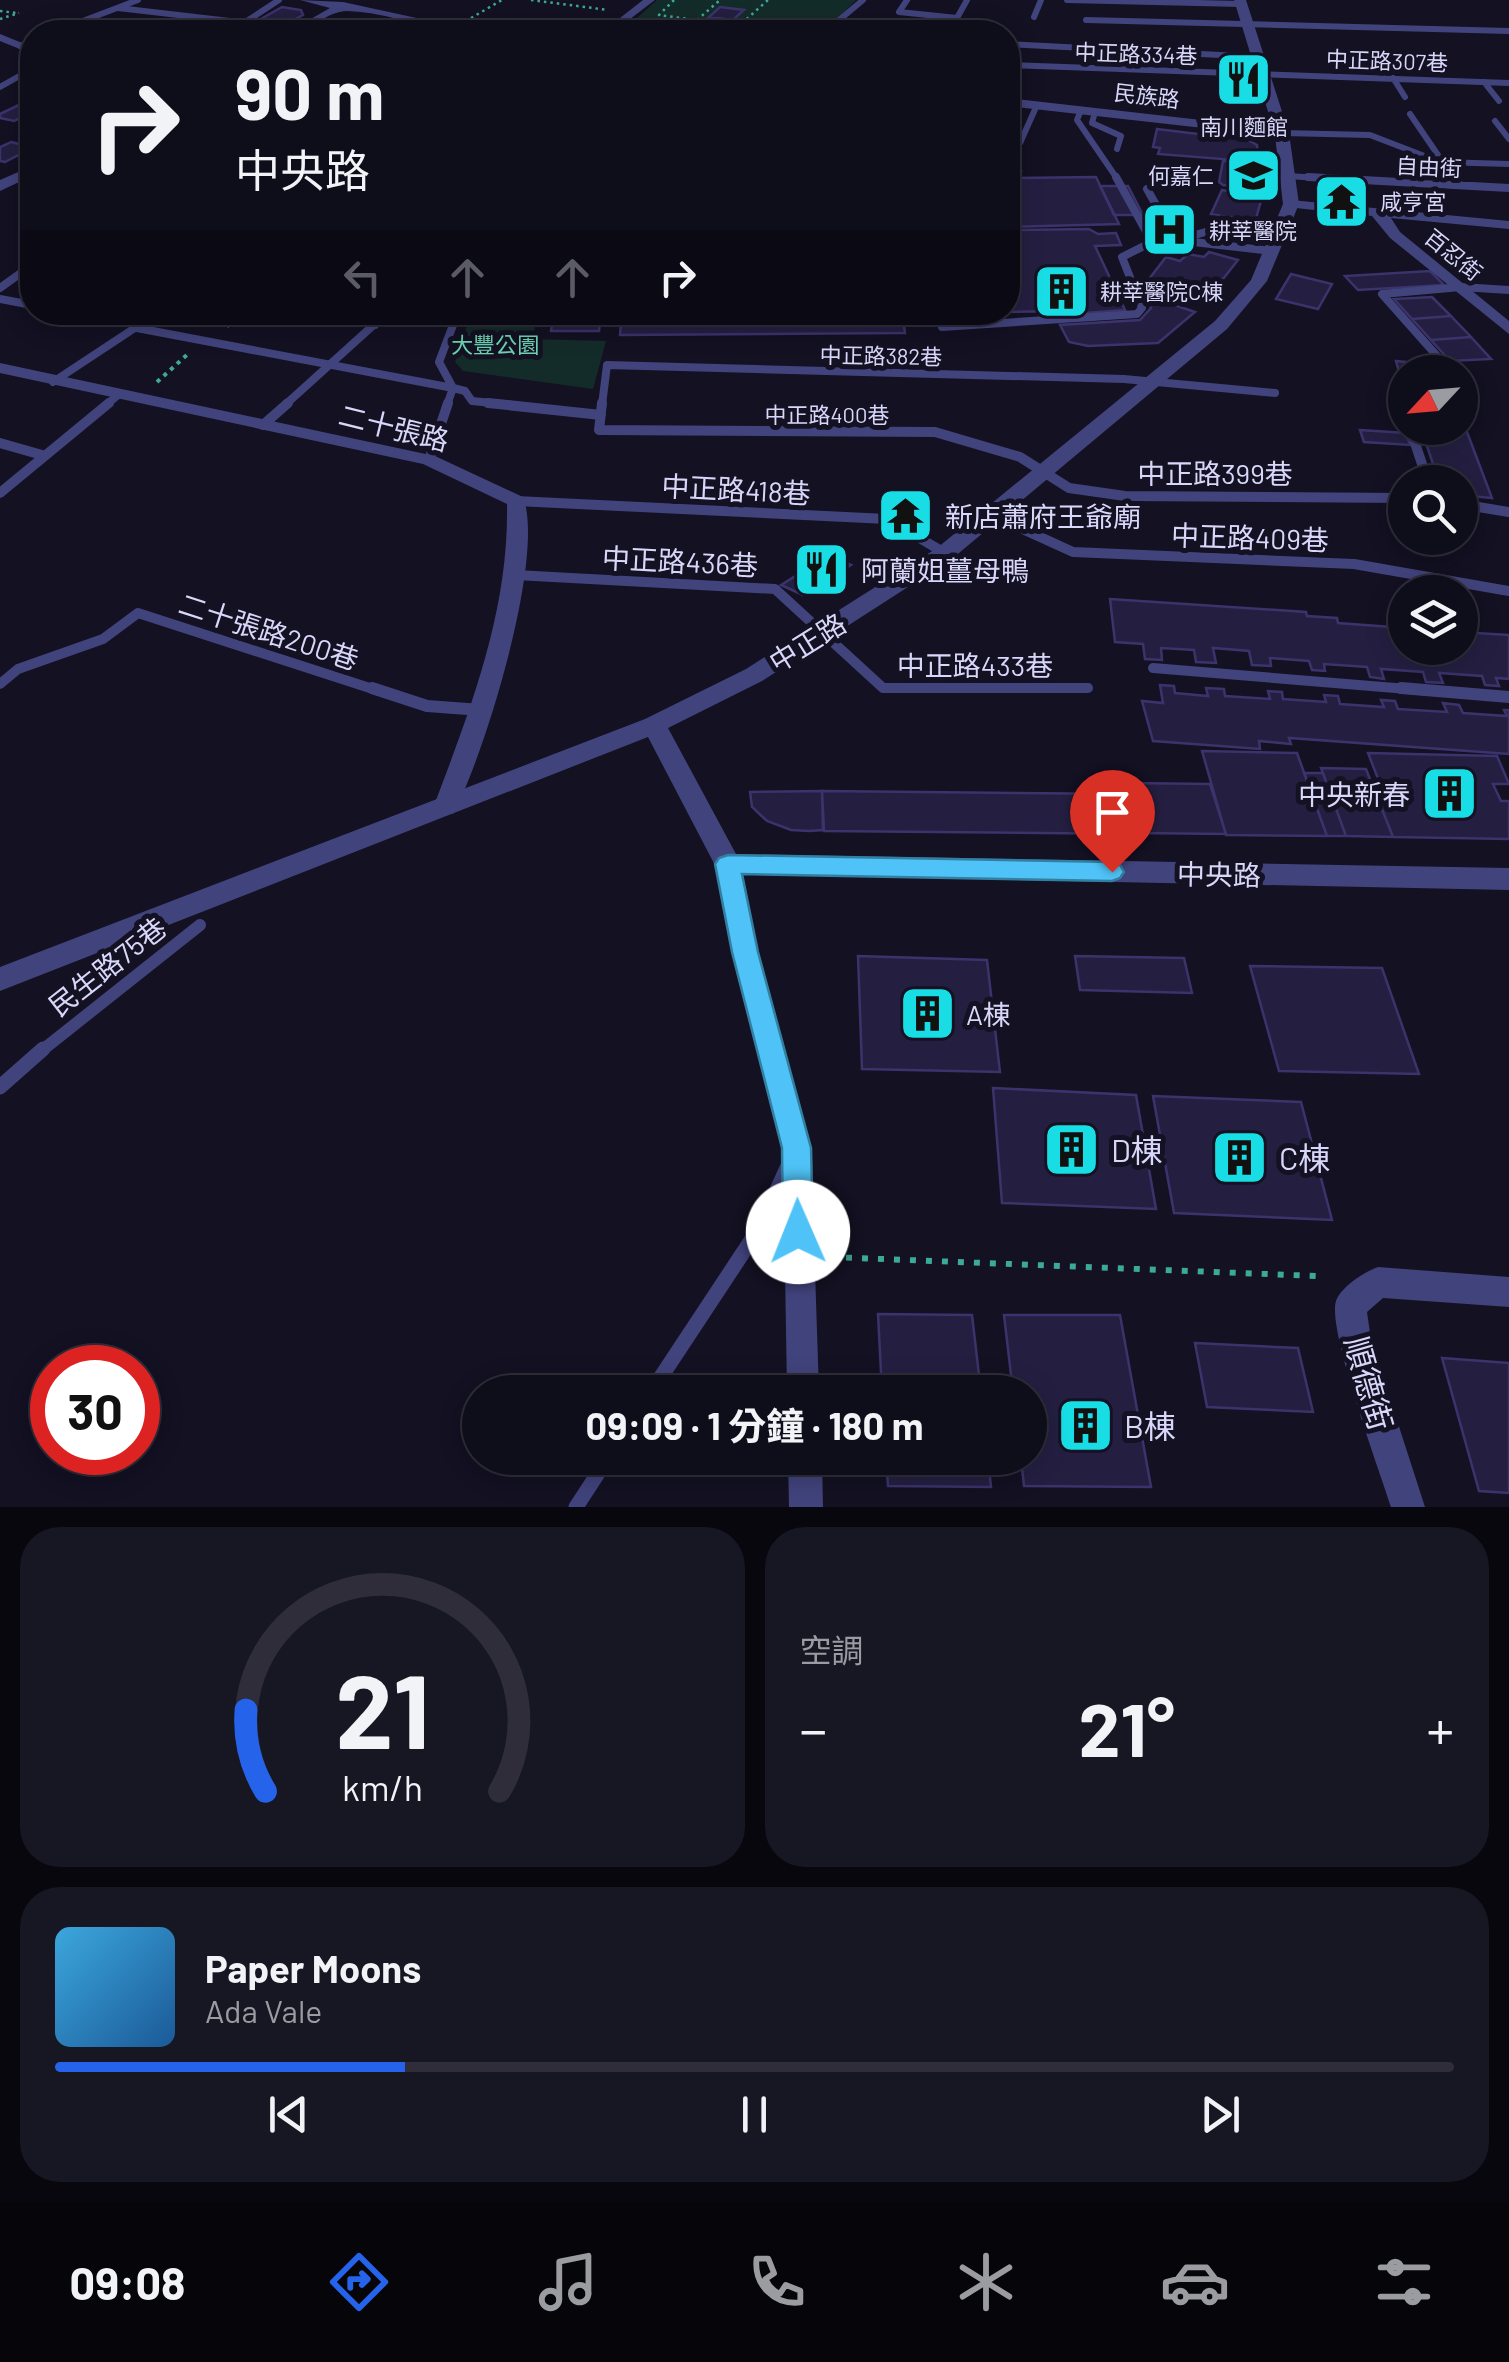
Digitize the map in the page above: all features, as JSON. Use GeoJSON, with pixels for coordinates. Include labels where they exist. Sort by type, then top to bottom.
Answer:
{"type":"FeatureCollection","features":[{"type":"Feature","properties":{"kind":"street"},"geometry":{"type":"LineString","coordinates":[[306,0],[391,20]]}},
{"type":"Feature","properties":{"kind":"street"},"geometry":{"type":"LineString","coordinates":[[317,20],[357,0]]}},
{"type":"Feature","properties":{"kind":"street"},"geometry":{"type":"LineString","coordinates":[[624,20],[650,0]]}},
{"type":"Feature","properties":{"kind":"street","name":"中正路"},"geometry":{"type":"LineString","coordinates":[[0,979],[654,724],[754,675],[945,553],[994,516],[1221,325],[1259,281],[1291,204],[1282,133],[1240,2]]}},
{"type":"Feature","properties":{"kind":"street","name":"民族路"},"geometry":{"type":"LineString","coordinates":[[1020,103],[1282,133]]}},
{"type":"Feature","properties":{"kind":"street"},"geometry":{"type":"LineString","coordinates":[[1291,204],[1509,225]]}},
{"type":"Feature","properties":{"kind":"street","name":"百忍街"},"geometry":{"type":"LineString","coordinates":[[1374,211],[1385,218],[1394,235],[1509,329]]}},
{"type":"Feature","properties":{"kind":"street","name":"二十張路"},"geometry":{"type":"LineString","coordinates":[[0,368],[429,460],[516,501]]}},
{"type":"Feature","properties":{"kind":"street"},"geometry":{"type":"LineString","coordinates":[[446,808],[481,710],[516,575],[516,501]]}},
{"type":"Feature","properties":{"kind":"street"},"geometry":{"type":"LineString","coordinates":[[654,724],[728,864],[745,952],[796,1148],[803,1375]]}},
{"type":"Feature","properties":{"kind":"street","name":"中央路"},"geometry":{"type":"LineString","coordinates":[[728,864],[1509,879]]}},
{"type":"Feature","properties":{"kind":"street","name":"順德街"},"geometry":{"type":"LineString","coordinates":[[1408,1507],[1355,1340],[1350,1306],[1378,1282],[1509,1292]]}},
{"type":"Feature","properties":{"kind":"street"},"geometry":{"type":"LineString","coordinates":[[805,1475],[806,1507]]}},
{"type":"Feature","properties":{"kind":"lane"},"geometry":{"type":"LineString","coordinates":[[86,20],[138,0]]}},
{"type":"Feature","properties":{"kind":"lane"},"geometry":{"type":"LineString","coordinates":[[251,20],[279,0]]}},
{"type":"Feature","properties":{"kind":"lane"},"geometry":{"type":"LineString","coordinates":[[839,20],[863,0]]}},
{"type":"Feature","properties":{"kind":"lane"},"geometry":{"type":"LineString","coordinates":[[907,0],[899,12],[956,18],[967,0]]}},
{"type":"Feature","properties":{"kind":"lane"},"geometry":{"type":"LineString","coordinates":[[1034,16],[1040,0]]}},
{"type":"Feature","properties":{"kind":"lane"},"geometry":{"type":"LineString","coordinates":[[1067,0],[1240,2]]}},
{"type":"Feature","properties":{"kind":"lane"},"geometry":{"type":"LineString","coordinates":[[118,8],[221,20]]}},
{"type":"Feature","properties":{"kind":"lane"},"geometry":{"type":"LineString","coordinates":[[1086,20],[1509,30]]}},
{"type":"Feature","properties":{"kind":"lane"},"geometry":{"type":"LineString","coordinates":[[1020,45],[1259,58]]}},
{"type":"Feature","properties":{"kind":"lane","name":"中正路334巷"},"geometry":{"type":"LineString","coordinates":[[1020,66],[1264,74]]}},
{"type":"Feature","properties":{"kind":"lane","name":"中正路307巷"},"geometry":{"type":"LineString","coordinates":[[1264,74],[1509,83]]}},
{"type":"Feature","properties":{"kind":"lane"},"geometry":{"type":"LineString","coordinates":[[1393,78],[1404,97]]}},
{"type":"Feature","properties":{"kind":"lane"},"geometry":{"type":"LineString","coordinates":[[1484,82],[1499,101]]}},
{"type":"Feature","properties":{"kind":"lane"},"geometry":{"type":"LineString","coordinates":[[1020,143],[1037,105]]}},
{"type":"Feature","properties":{"kind":"lane"},"geometry":{"type":"LineString","coordinates":[[1119,132],[1092,124],[1088,111],[1076,120],[1122,186],[1152,242]]}},
{"type":"Feature","properties":{"kind":"lane"},"geometry":{"type":"LineString","coordinates":[[1410,114],[1440,162],[1460,185]]}},
{"type":"Feature","properties":{"kind":"lane"},"geometry":{"type":"LineString","coordinates":[[1496,121],[1509,139]]}},
{"type":"Feature","properties":{"kind":"lane"},"geometry":{"type":"LineString","coordinates":[[1089,139],[1104,131],[1119,132]]}},
{"type":"Feature","properties":{"kind":"lane"},"geometry":{"type":"LineString","coordinates":[[1118,149],[1119,132]]}},
{"type":"Feature","properties":{"kind":"lane"},"geometry":{"type":"LineString","coordinates":[[1282,133],[1384,138],[1440,162],[1509,164]]}},
{"type":"Feature","properties":{"kind":"lane","name":"自由街"},"geometry":{"type":"LineString","coordinates":[[1287,176],[1509,188]]}},
{"type":"Feature","properties":{"kind":"lane"},"geometry":{"type":"LineString","coordinates":[[1147,189],[1176,240]]}},
{"type":"Feature","properties":{"kind":"lane"},"geometry":{"type":"LineString","coordinates":[[1176,240],[1191,232],[1251,230],[1275,243]]}},
{"type":"Feature","properties":{"kind":"lane"},"geometry":{"type":"LineString","coordinates":[[1020,322],[1137,314],[1142,308],[1122,257],[1152,242],[1275,243]]}},
{"type":"Feature","properties":{"kind":"lane"},"geometry":{"type":"LineString","coordinates":[[1436,355],[1382,294],[1461,287],[1509,290]]}},
{"type":"Feature","properties":{"kind":"lane"},"geometry":{"type":"LineString","coordinates":[[53,382],[141,325]]}},
{"type":"Feature","properties":{"kind":"lane"},"geometry":{"type":"LineString","coordinates":[[264,425],[375,325]]}},
{"type":"Feature","properties":{"kind":"lane"},"geometry":{"type":"LineString","coordinates":[[429,460],[453,388],[438,362],[453,325]]}},
{"type":"Feature","properties":{"kind":"lane"},"geometry":{"type":"LineString","coordinates":[[941,325],[972,325]]}},
{"type":"Feature","properties":{"kind":"lane"},"geometry":{"type":"LineString","coordinates":[[137,328],[453,388],[465,391],[472,401],[601,416]]}},
{"type":"Feature","properties":{"kind":"lane","name":"中正路382巷"},"geometry":{"type":"LineString","coordinates":[[601,416],[608,366],[1153,382],[1274,393]]}},
{"type":"Feature","properties":{"kind":"lane"},"geometry":{"type":"LineString","coordinates":[[0,493],[117,396]]}},
{"type":"Feature","properties":{"kind":"lane","name":"中正路400巷"},"geometry":{"type":"LineString","coordinates":[[601,416],[599,430],[935,432],[1020,457],[1046,473]]}},
{"type":"Feature","properties":{"kind":"lane"},"geometry":{"type":"LineString","coordinates":[[0,444],[42,455]]}},
{"type":"Feature","properties":{"kind":"lane","name":"中正路399巷"},"geometry":{"type":"LineString","coordinates":[[1046,473],[1069,488],[1124,496],[1388,496]]}},
{"type":"Feature","properties":{"kind":"lane"},"geometry":{"type":"LineString","coordinates":[[0,484],[13,482]]}},
{"type":"Feature","properties":{"kind":"lane","name":"中正路418巷"},"geometry":{"type":"LineString","coordinates":[[516,501],[888,519],[945,553]]}},
{"type":"Feature","properties":{"kind":"lane"},"geometry":{"type":"LineString","coordinates":[[1478,507],[1509,512]]}},
{"type":"Feature","properties":{"kind":"lane","name":"中正路409巷"},"geometry":{"type":"LineString","coordinates":[[994,516],[1074,552],[1354,564],[1509,591]]}},
{"type":"Feature","properties":{"kind":"lane","name":"中正路436巷"},"geometry":{"type":"LineString","coordinates":[[516,575],[775,589],[806,611],[824,632]]}},
{"type":"Feature","properties":{"kind":"lane","name":"二十張路200巷"},"geometry":{"type":"LineString","coordinates":[[0,684],[18,669],[103,639],[138,613],[427,706],[481,710]]}},
{"type":"Feature","properties":{"kind":"lane","name":"中正路433巷"},"geometry":{"type":"LineString","coordinates":[[824,632],[883,688],[1088,688]]}},
{"type":"Feature","properties":{"kind":"lane"},"geometry":{"type":"LineString","coordinates":[[1153,668],[1509,698]]}},
{"type":"Feature","properties":{"kind":"lane","name":"民生路75巷"},"geometry":{"type":"LineString","coordinates":[[0,1086],[200,925]]}},
{"type":"Feature","properties":{"kind":"lane"},"geometry":{"type":"LineString","coordinates":[[662,1375],[760,1227],[796,1148]]}},
{"type":"Feature","properties":{"kind":"lane"},"geometry":{"type":"LineString","coordinates":[[576,1507],[597,1475]]}},
{"type":"Feature","properties":{"kind":"path"},"geometry":{"type":"LineString","coordinates":[[467,20],[502,0]]}},
{"type":"Feature","properties":{"kind":"path"},"geometry":{"type":"LineString","coordinates":[[531,0],[633,13]]}},
{"type":"Feature","properties":{"kind":"path"},"geometry":{"type":"LineString","coordinates":[[674,0],[660,15],[697,20],[720,0]]}},
{"type":"Feature","properties":{"kind":"path"},"geometry":{"type":"LineString","coordinates":[[746,20],[768,0]]}},
{"type":"Feature","properties":{"kind":"path"},"geometry":{"type":"LineString","coordinates":[[0,10],[19,13],[0,19]]}},
{"type":"Feature","properties":{"kind":"path"},"geometry":{"type":"LineString","coordinates":[[830,1257],[1316,1276]]}},
{"type":"Feature","properties":{"kind":"green space"},"geometry":{"type":"Polygon","coordinates":[[[657,0],[856,0],[836,20],[634,20],[657,0]]]}},
{"type":"Feature","properties":{"kind":"green space","name":"大豐公園"},"geometry":{"type":"Polygon","coordinates":[[[467,325],[536,325],[532,339],[606,341],[593,389],[463,371],[455,362],[467,325]]]}},
{"type":"Feature","properties":{"kind":"building"},"geometry":{"type":"Polygon","coordinates":[[[282,7],[301,10],[303,15],[294,20],[259,20],[282,7]]]}},
{"type":"Feature","properties":{"kind":"building"},"geometry":{"type":"Polygon","coordinates":[[[720,7],[744,10],[733,20],[709,17],[720,7]]]}},
{"type":"Feature","properties":{"kind":"building"},"geometry":{"type":"Polygon","coordinates":[[[20,104],[20,118],[14,121],[0,118],[0,114],[20,104]]]}},
{"type":"Feature","properties":{"kind":"building"},"geometry":{"type":"Polygon","coordinates":[[[1157,129],[1248,140],[1257,145],[1259,162],[1158,154],[1160,148],[1153,147],[1157,129]]]}},
{"type":"Feature","properties":{"kind":"building"},"geometry":{"type":"Polygon","coordinates":[[[11,142],[20,144],[20,154],[0,161],[0,147],[11,142]]]}},
{"type":"Feature","properties":{"kind":"building"},"geometry":{"type":"Polygon","coordinates":[[[1223,161],[1260,164],[1263,190],[1223,185],[1219,182],[1223,161]]]}},
{"type":"Feature","properties":{"kind":"building"},"geometry":{"type":"Polygon","coordinates":[[[1096,177],[1119,224],[1020,227],[1020,178],[1096,177]]]}},
{"type":"Feature","properties":{"kind":"building"},"geometry":{"type":"Polygon","coordinates":[[[1100,186],[1128,186],[1143,215],[1114,215],[1100,186]]]}},
{"type":"Feature","properties":{"kind":"building"},"geometry":{"type":"Polygon","coordinates":[[[1222,190],[1262,197],[1255,222],[1211,214],[1222,190]]]}},
{"type":"Feature","properties":{"kind":"building","name":"耕莘醫院C棟"},"geometry":{"type":"Polygon","coordinates":[[[1089,229],[1098,234],[1116,233],[1121,245],[1095,246],[1125,310],[1072,314],[1020,312],[1020,230],[1089,229]]]}},
{"type":"Feature","properties":{"kind":"building"},"geometry":{"type":"Polygon","coordinates":[[[1209,252],[1238,260],[1204,303],[1172,294],[1180,286],[1149,279],[1166,257],[1180,261],[1188,254],[1204,257],[1209,252]]]}},
{"type":"Feature","properties":{"kind":"building"},"geometry":{"type":"Polygon","coordinates":[[[1430,271],[1444,285],[1358,290],[1345,276],[1430,271]]]}},
{"type":"Feature","properties":{"kind":"building"},"geometry":{"type":"Polygon","coordinates":[[[1291,274],[1332,284],[1318,309],[1276,299],[1291,274]]]}},
{"type":"Feature","properties":{"kind":"building"},"geometry":{"type":"Polygon","coordinates":[[[1432,297],[1451,316],[1412,319],[1394,299],[1432,297]]]}},
{"type":"Feature","properties":{"kind":"building"},"geometry":{"type":"Polygon","coordinates":[[[1157,299],[1195,312],[1158,343],[1088,346],[1069,342],[1060,325],[1140,320],[1151,308],[1147,300],[1157,299]]]}},
{"type":"Feature","properties":{"kind":"building"},"geometry":{"type":"Polygon","coordinates":[[[1451,316],[1471,337],[1431,340],[1412,319],[1451,316]]]}},
{"type":"Feature","properties":{"kind":"building"},"geometry":{"type":"Polygon","coordinates":[[[552,325],[600,325],[599,331],[551,331],[552,325]]]}},
{"type":"Feature","properties":{"kind":"building"},"geometry":{"type":"Polygon","coordinates":[[[621,325],[904,325],[905,333],[620,335],[621,325]]]}},
{"type":"Feature","properties":{"kind":"building"},"geometry":{"type":"Polygon","coordinates":[[[1471,337],[1491,359],[1445,355],[1431,340],[1471,337]]]}},
{"type":"Feature","properties":{"kind":"building"},"geometry":{"type":"Polygon","coordinates":[[[1360,430],[1388,432],[1388,444],[1364,442],[1360,430]]]}},
{"type":"Feature","properties":{"kind":"building"},"geometry":{"type":"Polygon","coordinates":[[[1427,445],[1472,445],[1492,498],[1478,497],[1478,465],[1433,465],[1427,445]]]}},
{"type":"Feature","properties":{"kind":"building"},"geometry":{"type":"Polygon","coordinates":[[[829,555],[851,565],[803,595],[781,585],[829,555]]]}},
{"type":"Feature","properties":{"kind":"building"},"geometry":{"type":"Polygon","coordinates":[[[1110,599],[1306,612],[1307,616],[1337,618],[1338,623],[1388,627],[1388,665],[1478,665],[1478,633],[1509,635],[1509,679],[1496,678],[1499,686],[1485,685],[1482,676],[1439,673],[1443,683],[1426,682],[1423,672],[1381,669],[1384,679],[1370,677],[1367,667],[1324,664],[1325,671],[1312,670],[1309,661],[1270,658],[1271,666],[1252,665],[1249,651],[1213,648],[1216,663],[1196,662],[1194,650],[1161,648],[1162,660],[1145,659],[1143,644],[1115,642],[1110,599]]]}},
{"type":"Feature","properties":{"kind":"building"},"geometry":{"type":"Polygon","coordinates":[[[1160,685],[1174,686],[1175,693],[1208,696],[1206,688],[1224,689],[1225,696],[1270,699],[1268,691],[1282,692],[1283,699],[1326,702],[1324,695],[1338,696],[1340,704],[1384,707],[1381,700],[1395,701],[1398,709],[1447,712],[1443,703],[1459,705],[1463,713],[1507,716],[1504,710],[1509,710],[1509,754],[1289,738],[1291,744],[1259,741],[1260,749],[1153,741],[1142,701],[1163,703],[1160,685]]]}},
{"type":"Feature","properties":{"kind":"building"},"geometry":{"type":"Polygon","coordinates":[[[1202,751],[1297,753],[1327,836],[1226,835],[1202,751]]]}},
{"type":"Feature","properties":{"kind":"building","name":"中央新春"},"geometry":{"type":"Polygon","coordinates":[[[1368,753],[1497,756],[1509,784],[1493,784],[1501,801],[1509,801],[1509,839],[1393,837],[1378,799],[1403,799],[1399,789],[1382,789],[1368,753]]]}},
{"type":"Feature","properties":{"kind":"building"},"geometry":{"type":"Polygon","coordinates":[[[1321,768],[1366,769],[1393,837],[1346,836],[1321,768]]]}},
{"type":"Feature","properties":{"kind":"building"},"geometry":{"type":"Polygon","coordinates":[[[1304,773],[1323,773],[1346,836],[1327,836],[1304,773]]]}},
{"type":"Feature","properties":{"kind":"building"},"geometry":{"type":"Polygon","coordinates":[[[1128,783],[1210,784],[1226,834],[1140,833],[1128,783]]]}},
{"type":"Feature","properties":{"kind":"building"},"geometry":{"type":"Polygon","coordinates":[[[822,791],[823,830],[809,831],[791,830],[767,821],[752,807],[750,792],[822,791]]]}},
{"type":"Feature","properties":{"kind":"building"},"geometry":{"type":"Polygon","coordinates":[[[822,791],[1129,794],[1139,834],[824,831],[822,791]]]}},
{"type":"Feature","properties":{"kind":"building","name":"A棟"},"geometry":{"type":"Polygon","coordinates":[[[858,956],[987,960],[1000,1072],[862,1069],[858,956]]]}},
{"type":"Feature","properties":{"kind":"building"},"geometry":{"type":"Polygon","coordinates":[[[1075,956],[1184,958],[1192,993],[1080,990],[1075,956]]]}},
{"type":"Feature","properties":{"kind":"building"},"geometry":{"type":"Polygon","coordinates":[[[1250,966],[1382,968],[1419,1074],[1279,1071],[1250,966]]]}},
{"type":"Feature","properties":{"kind":"building","name":"D棟"},"geometry":{"type":"Polygon","coordinates":[[[993,1088],[1136,1095],[1156,1209],[1002,1203],[993,1088]]]}},
{"type":"Feature","properties":{"kind":"building","name":"C棟"},"geometry":{"type":"Polygon","coordinates":[[[1153,1096],[1301,1102],[1332,1220],[1174,1213],[1153,1096]]]}},
{"type":"Feature","properties":{"kind":"building"},"geometry":{"type":"Polygon","coordinates":[[[878,1314],[972,1315],[979,1375],[881,1375],[878,1314]]]}},
{"type":"Feature","properties":{"kind":"building","name":"B棟"},"geometry":{"type":"Polygon","coordinates":[[[1004,1315],[1120,1315],[1151,1487],[1024,1486],[1023,1475],[1047,1475],[1047,1375],[1011,1375],[1004,1315]]]}},
{"type":"Feature","properties":{"kind":"building"},"geometry":{"type":"Polygon","coordinates":[[[1195,1343],[1298,1348],[1313,1412],[1207,1407],[1195,1343]]]}},
{"type":"Feature","properties":{"kind":"building"},"geometry":{"type":"Polygon","coordinates":[[[1442,1358],[1509,1363],[1509,1493],[1479,1491],[1442,1358]]]}},
{"type":"Feature","properties":{"kind":"building"},"geometry":{"type":"Polygon","coordinates":[[[887,1475],[990,1475],[991,1487],[888,1486],[887,1475]]]}},
{"type":"Feature","properties":{"kind":"place","name":"南川麵館"},"geometry":{"type":"Point","coordinates":[1244,79]}},
{"type":"Feature","properties":{"kind":"place","name":"何嘉仁"},"geometry":{"type":"Point","coordinates":[1253,175]}},
{"type":"Feature","properties":{"kind":"place","name":"咸亨宮"},"geometry":{"type":"Point","coordinates":[1341,201]}},
{"type":"Feature","properties":{"kind":"place","name":"耕莘醫院"},"geometry":{"type":"Point","coordinates":[1170,230]}},
{"type":"Feature","properties":{"kind":"place","name":"耕莘醫院C棟"},"geometry":{"type":"Point","coordinates":[1061,291]}},
{"type":"Feature","properties":{"kind":"place","name":"新店蕭府王爺廟"},"geometry":{"type":"Point","coordinates":[906,516]}},
{"type":"Feature","properties":{"kind":"place","name":"阿蘭姐薑母鴨"},"geometry":{"type":"Point","coordinates":[822,570]}},
{"type":"Feature","properties":{"kind":"place","name":"中央新春"},"geometry":{"type":"Point","coordinates":[1449,794]}},
{"type":"Feature","properties":{"kind":"place","name":"A棟"},"geometry":{"type":"Point","coordinates":[927,1014]}},
{"type":"Feature","properties":{"kind":"place","name":"D棟"},"geometry":{"type":"Point","coordinates":[1072,1149]}},
{"type":"Feature","properties":{"kind":"place","name":"C棟"},"geometry":{"type":"Point","coordinates":[1240,1157]}},
{"type":"Feature","properties":{"kind":"place","name":"B棟"},"geometry":{"type":"Point","coordinates":[1085,1425]}},
{"type":"Feature","properties":{"kind":"route"},"geometry":{"type":"LineString","coordinates":[[798,1232],[796,1148],[745,952],[728,864],[1112,872]]}}]}
